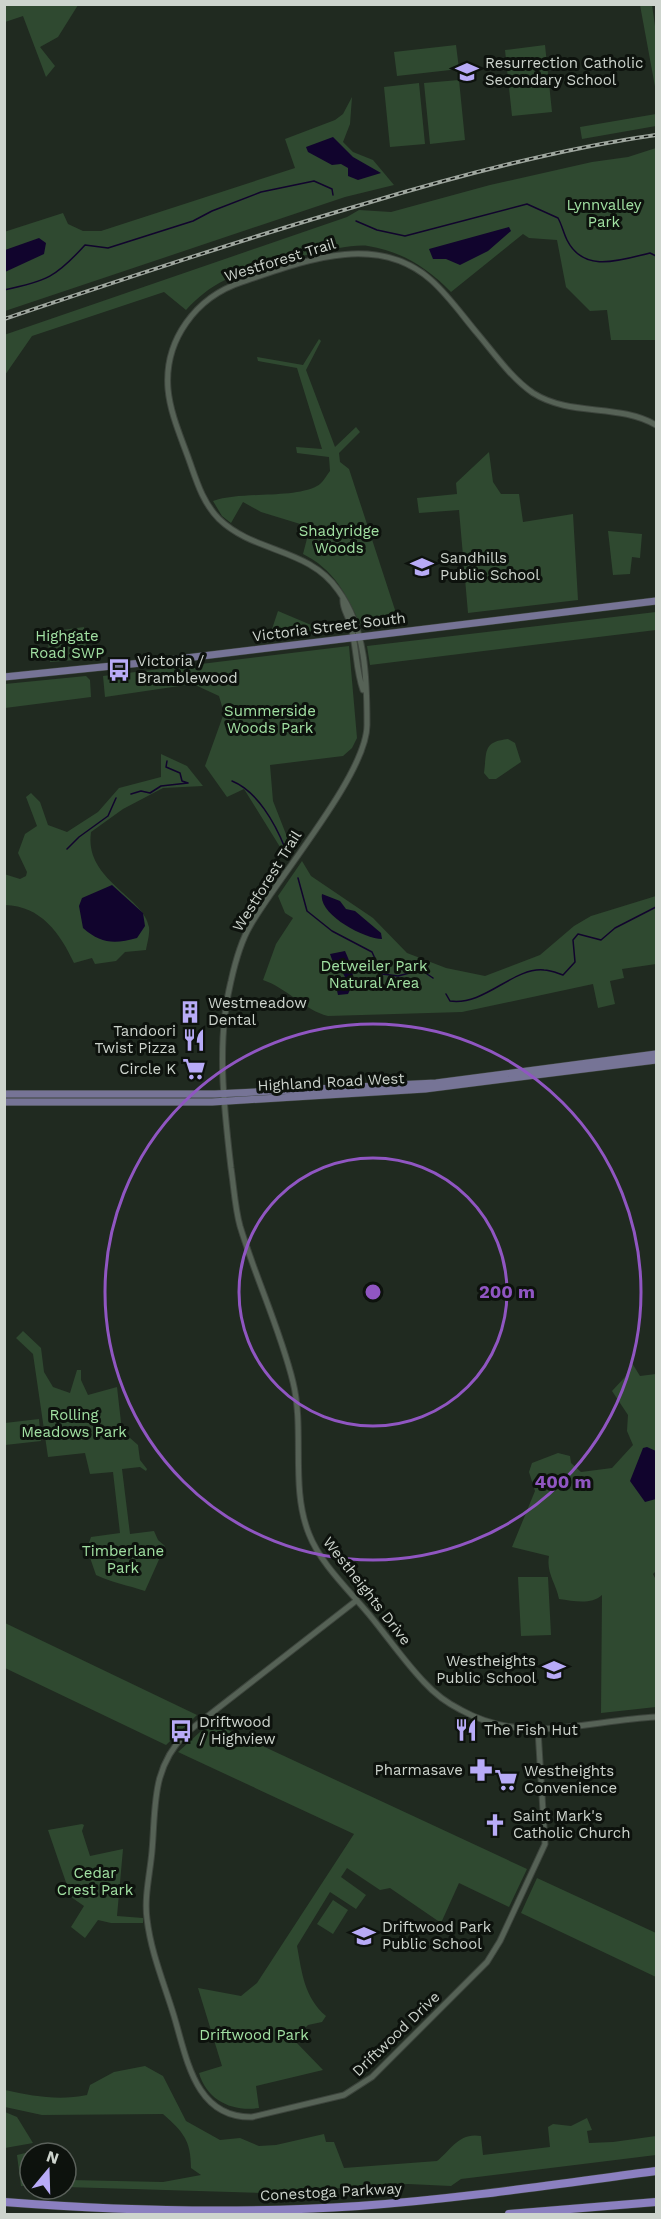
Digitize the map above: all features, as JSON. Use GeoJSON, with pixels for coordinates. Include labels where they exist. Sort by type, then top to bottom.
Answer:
{"type":"FeatureCollection","features":[{"type":"Feature","properties":{"kind":"highway","name":"Conestoga Parkway"},"geometry":{"type":"LineString","coordinates":[[4,2202],[150,2210],[265,2210],[357,2206],[441,2199],[657,2172]]}},
{"type":"Feature","properties":{"kind":"highway"},"geometry":{"type":"LineString","coordinates":[[509,2214],[657,2202]]}},
{"type":"Feature","properties":{"kind":"main road","name":"Victoria Street South"},"geometry":{"type":"LineString","coordinates":[[4,677],[657,601]]}},
{"type":"Feature","properties":{"kind":"main road","name":"Highland Road West"},"geometry":{"type":"LineString","coordinates":[[4,1094],[224,1098],[436,1083],[657,1054]]}},
{"type":"Feature","properties":{"kind":"main road","name":"Highland Road West"},"geometry":{"type":"LineString","coordinates":[[4,1102],[224,1098],[449,1088],[657,1060]]}},
{"type":"Feature","properties":{"kind":"street","name":"Westforest Trail"},"geometry":{"type":"LineString","coordinates":[[224,1098],[225,1018],[238,954],[247,930],[358,763],[366,740],[365,695],[359,678],[357,636],[342,605],[343,598],[328,576],[309,562],[243,536],[226,525],[212,512],[200,491],[169,400],[168,367],[175,343],[188,320],[203,303],[227,287],[339,253],[376,254],[408,265],[428,277],[519,381],[534,393],[567,406],[630,413],[657,425]]}},
{"type":"Feature","properties":{"kind":"street","name":"Westheights Drive"},"geometry":{"type":"LineString","coordinates":[[224,1098],[237,1212],[294,1386],[304,1517],[314,1544],[423,1681],[451,1705],[500,1726],[538,1730],[657,1717]]}},
{"type":"Feature","properties":{"kind":"street","name":"Driftwood Drive"},"geometry":{"type":"LineString","coordinates":[[357,1599],[186,1733],[165,1759],[157,1783],[146,1918],[153,1954],[193,2077],[207,2101],[218,2109],[238,2116],[261,2116],[331,2099],[357,2089],[487,1962],[497,1947],[545,1844],[538,1730]]}},
{"type":"Feature","properties":{"kind":"green space"},"geometry":{"type":"Polygon","coordinates":[[[4,5],[78,5],[58,37],[40,47],[55,66],[46,77],[23,16],[5,22],[4,5]]]}},
{"type":"Feature","properties":{"kind":"green space"},"geometry":{"type":"Polygon","coordinates":[[[640,5],[652,5],[656,33],[656,92],[640,5]]]}},
{"type":"Feature","properties":{"kind":"green space"},"geometry":{"type":"Polygon","coordinates":[[[456,45],[459,69],[397,76],[394,52],[456,45]]]}},
{"type":"Feature","properties":{"kind":"green space"},"geometry":{"type":"Polygon","coordinates":[[[545,45],[552,112],[512,116],[505,50],[545,45]]]}},
{"type":"Feature","properties":{"kind":"green space"},"geometry":{"type":"Polygon","coordinates":[[[459,80],[465,140],[430,144],[424,83],[459,80]]]}},
{"type":"Feature","properties":{"kind":"green space"},"geometry":{"type":"Polygon","coordinates":[[[419,83],[425,144],[390,147],[384,87],[419,83]]]}},
{"type":"Feature","properties":{"kind":"green space"},"geometry":{"type":"Polygon","coordinates":[[[352,97],[350,124],[343,142],[353,152],[373,160],[394,185],[345,197],[5,311],[4,232],[63,213],[68,224],[83,231],[101,231],[295,168],[285,139],[335,120],[343,114],[352,97]]]}},
{"type":"Feature","properties":{"kind":"green space"},"geometry":{"type":"Polygon","coordinates":[[[656,114],[656,126],[582,139],[580,127],[656,114]]]}},
{"type":"Feature","properties":{"kind":"green space","name":"Lynnvalley Park"},"geometry":{"type":"Polygon","coordinates":[[[656,148],[656,340],[611,340],[607,310],[590,311],[566,287],[557,240],[529,238],[523,234],[451,292],[433,275],[403,256],[380,248],[356,246],[296,257],[237,275],[209,290],[186,310],[164,292],[32,336],[5,375],[4,335],[347,217],[359,210],[391,212],[490,185],[592,162],[628,157],[656,148]]]}},
{"type":"Feature","properties":{"kind":"green space","name":"Shadyridge Woods"},"geometry":{"type":"Polygon","coordinates":[[[319,339],[321,341],[306,370],[335,447],[356,427],[360,432],[339,453],[340,462],[349,469],[396,613],[392,621],[365,626],[359,622],[349,601],[330,574],[303,554],[310,527],[261,512],[243,502],[231,523],[222,516],[213,501],[238,496],[307,490],[319,485],[330,471],[329,457],[297,453],[296,447],[322,449],[297,368],[258,361],[257,357],[303,365],[319,339]]]}},
{"type":"Feature","properties":{"kind":"green space"},"geometry":{"type":"Polygon","coordinates":[[[489,452],[493,482],[501,494],[519,494],[523,522],[573,514],[578,600],[468,613],[459,510],[419,513],[417,498],[457,494],[456,483],[489,452]]]}},
{"type":"Feature","properties":{"kind":"green space"},"geometry":{"type":"Polygon","coordinates":[[[608,531],[642,534],[640,558],[632,557],[630,574],[613,575],[608,531]]]}},
{"type":"Feature","properties":{"kind":"green space"},"geometry":{"type":"Polygon","coordinates":[[[278,611],[323,630],[269,638],[278,611]]]}},
{"type":"Feature","properties":{"kind":"green space"},"geometry":{"type":"Polygon","coordinates":[[[656,612],[656,630],[370,665],[367,646],[656,612]]]}},
{"type":"Feature","properties":{"kind":"green space","name":"Highgate Road SWP"},"geometry":{"type":"Polygon","coordinates":[[[84,627],[87,659],[50,662],[47,632],[84,627]]]}},
{"type":"Feature","properties":{"kind":"green space","name":"Summerside Woods Park"},"geometry":{"type":"Polygon","coordinates":[[[349,646],[357,738],[352,748],[343,756],[270,765],[273,801],[291,847],[285,855],[244,789],[227,797],[205,766],[224,713],[219,696],[193,684],[105,697],[103,676],[349,646]]]}},
{"type":"Feature","properties":{"kind":"green space"},"geometry":{"type":"Polygon","coordinates":[[[86,676],[90,680],[91,697],[5,708],[5,684],[86,676]]]}},
{"type":"Feature","properties":{"kind":"green space"},"geometry":{"type":"Polygon","coordinates":[[[508,739],[515,743],[521,762],[496,779],[489,779],[484,773],[488,748],[494,742],[508,739]]]}},
{"type":"Feature","properties":{"kind":"green space"},"geometry":{"type":"Polygon","coordinates":[[[161,754],[187,766],[203,786],[163,788],[123,809],[91,832],[91,849],[96,863],[145,916],[149,927],[146,950],[125,952],[116,961],[95,964],[92,958],[74,963],[62,941],[48,923],[29,910],[5,905],[4,874],[20,879],[26,876],[27,872],[18,853],[25,834],[37,826],[26,797],[31,793],[40,802],[48,825],[67,832],[98,812],[119,788],[161,777],[161,754]]]}},
{"type":"Feature","properties":{"kind":"green space","name":"Detweiler Park Natural Area"},"geometry":{"type":"Polygon","coordinates":[[[302,861],[311,876],[373,918],[407,953],[446,968],[485,976],[540,955],[574,926],[591,916],[656,896],[656,964],[622,969],[624,978],[610,981],[615,1004],[598,1008],[593,984],[462,1012],[328,1016],[311,1009],[280,988],[263,980],[276,944],[293,918],[285,913],[278,896],[302,861]]]}},
{"type":"Feature","properties":{"kind":"green space","name":"Rolling Meadows Park"},"geometry":{"type":"Polygon","coordinates":[[[23,1331],[41,1348],[44,1372],[53,1387],[70,1393],[77,1370],[81,1370],[81,1380],[88,1395],[117,1387],[122,1431],[138,1445],[140,1460],[147,1469],[146,1471],[140,1467],[122,1469],[130,1534],[154,1531],[158,1540],[165,1546],[145,1591],[96,1575],[87,1549],[91,1537],[120,1533],[113,1472],[90,1474],[85,1453],[48,1457],[33,1354],[16,1338],[23,1331]]]}},
{"type":"Feature","properties":{"kind":"green space"},"geometry":{"type":"Polygon","coordinates":[[[632,1363],[640,1376],[656,1374],[656,1571],[653,1574],[656,1580],[656,1707],[601,1713],[602,1595],[588,1601],[559,1599],[550,1573],[549,1556],[512,1547],[535,1491],[529,1472],[532,1463],[558,1453],[570,1456],[571,1463],[581,1472],[612,1468],[633,1445],[627,1431],[628,1415],[612,1391],[625,1377],[632,1363]]]}},
{"type":"Feature","properties":{"kind":"green space"},"geometry":{"type":"Polygon","coordinates":[[[39,1419],[41,1441],[5,1445],[5,1423],[39,1419]]]}},
{"type":"Feature","properties":{"kind":"green space"},"geometry":{"type":"Polygon","coordinates":[[[518,1577],[548,1577],[551,1635],[521,1636],[518,1577]]]}},
{"type":"Feature","properties":{"kind":"green space"},"geometry":{"type":"Polygon","coordinates":[[[5,1623],[197,1715],[166,1745],[5,1668],[5,1623]]]}},
{"type":"Feature","properties":{"kind":"green space","name":"Driftwood Park"},"geometry":{"type":"Polygon","coordinates":[[[211,1722],[527,1869],[509,1907],[459,1883],[441,1923],[390,1888],[380,1890],[347,1868],[341,1877],[366,1895],[356,1909],[330,1892],[297,1946],[308,1993],[326,2016],[322,2022],[308,2025],[294,2040],[323,2070],[256,2086],[259,2108],[240,2108],[222,2102],[208,2091],[203,2083],[199,2073],[222,2066],[198,1988],[241,1996],[257,1983],[354,1834],[178,1752],[211,1722]]]}},
{"type":"Feature","properties":{"kind":"green space","name":"Cedar Crest Park"},"geometry":{"type":"Polygon","coordinates":[[[82,1824],[90,1856],[123,1849],[117,1916],[143,1918],[143,1923],[111,1923],[98,1920],[85,1938],[71,1927],[84,1906],[71,1897],[48,1830],[82,1824]]]}},
{"type":"Feature","properties":{"kind":"green space"},"geometry":{"type":"Polygon","coordinates":[[[537,1878],[656,1933],[656,1977],[521,1913],[537,1878]]]}},
{"type":"Feature","properties":{"kind":"green space"},"geometry":{"type":"Polygon","coordinates":[[[333,1900],[348,1910],[333,1934],[317,1924],[333,1900]]]}},
{"type":"Feature","properties":{"kind":"green space"},"geometry":{"type":"Polygon","coordinates":[[[145,2066],[163,2076],[186,2121],[220,2140],[240,2138],[259,2146],[276,2145],[324,2134],[326,2142],[334,2142],[344,2168],[437,2161],[461,2139],[473,2135],[481,2136],[483,2155],[550,2147],[548,2127],[553,2124],[571,2126],[587,2118],[592,2130],[587,2131],[589,2143],[656,2136],[656,2155],[461,2179],[451,2186],[408,2184],[263,2193],[78,2187],[78,2180],[163,2182],[201,2175],[191,2168],[191,2158],[184,2137],[163,2114],[42,2115],[5,2107],[5,2090],[56,2098],[76,2097],[87,2095],[90,2085],[114,2072],[145,2066]]]}},
{"type":"Feature","properties":{"kind":"green space"},"geometry":{"type":"Polygon","coordinates":[[[5,2112],[17,2117],[32,2141],[18,2141],[18,2146],[5,2148],[5,2112]]]}},
{"type":"Feature","properties":{"kind":"shaded area"},"geometry":{"type":"Polygon","coordinates":[[[333,137],[353,157],[381,173],[358,180],[348,176],[348,168],[341,164],[332,165],[308,152],[306,147],[333,137]]]}},
{"type":"Feature","properties":{"kind":"shaded area"},"geometry":{"type":"Polygon","coordinates":[[[509,227],[511,231],[488,251],[460,265],[446,259],[433,259],[429,249],[509,227]]]}},
{"type":"Feature","properties":{"kind":"shaded area"},"geometry":{"type":"Polygon","coordinates":[[[39,238],[46,243],[44,254],[5,272],[5,250],[39,238]]]}},
{"type":"Feature","properties":{"kind":"shaded area"},"geometry":{"type":"Polygon","coordinates":[[[112,885],[143,913],[145,926],[137,938],[115,942],[102,940],[83,928],[79,906],[82,898],[112,885]]]}},
{"type":"Feature","properties":{"kind":"shaded area"},"geometry":{"type":"Polygon","coordinates":[[[322,894],[340,901],[346,909],[355,911],[381,933],[382,939],[364,935],[334,917],[323,902],[322,894]]]}},
{"type":"Feature","properties":{"kind":"shaded area"},"geometry":{"type":"Polygon","coordinates":[[[345,951],[353,978],[348,994],[338,995],[334,978],[345,977],[338,964],[334,965],[330,954],[345,951]]]}},
{"type":"Feature","properties":{"kind":"shaded area"},"geometry":{"type":"Polygon","coordinates":[[[647,1447],[656,1451],[656,1499],[645,1502],[630,1481],[643,1448],[647,1447]]]}},
{"type":"Feature","properties":{"kind":"waterway"},"geometry":{"type":"LineString","coordinates":[[4,290],[31,284],[50,276],[85,245],[108,248],[193,221],[261,192],[314,181],[332,189],[333,195]]}},
{"type":"Feature","properties":{"kind":"waterway"},"geometry":{"type":"LineString","coordinates":[[356,221],[377,230],[405,236],[527,204],[558,218],[574,251],[583,257],[604,262],[650,253],[656,256]]}},
{"type":"Feature","properties":{"kind":"waterway"},"geometry":{"type":"LineString","coordinates":[[167,761],[166,767],[180,773],[182,781],[188,783]]}},
{"type":"Feature","properties":{"kind":"waterway"},"geometry":{"type":"LineString","coordinates":[[232,781],[257,800],[276,828],[285,848]]}},
{"type":"Feature","properties":{"kind":"waterway"},"geometry":{"type":"LineString","coordinates":[[131,794],[141,791],[150,793],[161,786],[188,783]]}},
{"type":"Feature","properties":{"kind":"waterway"},"geometry":{"type":"LineString","coordinates":[[67,849],[79,837],[108,816],[116,798]]}},
{"type":"Feature","properties":{"kind":"waterway"},"geometry":{"type":"LineString","coordinates":[[298,878],[307,911],[332,931],[372,952],[382,974],[398,976],[421,970],[433,978]]}},
{"type":"Feature","properties":{"kind":"waterway"},"geometry":{"type":"LineString","coordinates":[[446,994],[450,1001],[463,1001],[487,993],[521,974],[532,971],[546,970],[563,975],[575,962],[573,940],[578,934],[601,940],[615,928],[656,907]]}},
{"type":"Feature","properties":{"kind":"railway"},"geometry":{"type":"LineString","coordinates":[[4,319],[229,245],[436,183],[546,155],[656,135]]}},
{"type":"Feature","properties":{"kind":"place","name":"Resurrection Catholic Secondary School"},"geometry":{"type":"Point","coordinates":[467,72]}},
{"type":"Feature","properties":{"kind":"place","name":"Sandhills Public School"},"geometry":{"type":"Point","coordinates":[422,567]}},
{"type":"Feature","properties":{"kind":"place","name":"Victoria / Bramblewood"},"geometry":{"type":"Point","coordinates":[119,670]}},
{"type":"Feature","properties":{"kind":"place","name":"Westmeadow Dental"},"geometry":{"type":"Point","coordinates":[190,1012]}},
{"type":"Feature","properties":{"kind":"place","name":"Tandoori Twist Pizza"},"geometry":{"type":"Point","coordinates":[194,1040]}},
{"type":"Feature","properties":{"kind":"place","name":"Circle K"},"geometry":{"type":"Point","coordinates":[194,1069]}},
{"type":"Feature","properties":{"kind":"place","name":"Westheights Public School"},"geometry":{"type":"Point","coordinates":[554,1670]}},
{"type":"Feature","properties":{"kind":"place","name":"The Fish Hut"},"geometry":{"type":"Point","coordinates":[466,1730]}},
{"type":"Feature","properties":{"kind":"place","name":"Driftwood / Highview"},"geometry":{"type":"Point","coordinates":[181,1731]}},
{"type":"Feature","properties":{"kind":"place","name":"Pharmasave"},"geometry":{"type":"Point","coordinates":[481,1770]}},
{"type":"Feature","properties":{"kind":"place","name":"Westheights Convenience"},"geometry":{"type":"Point","coordinates":[506,1780]}},
{"type":"Feature","properties":{"kind":"place","name":"Saint Mark's Catholic Church"},"geometry":{"type":"Point","coordinates":[495,1825]}},
{"type":"Feature","properties":{"kind":"place","name":"Driftwood Park Public School"},"geometry":{"type":"Point","coordinates":[364,1936]}},
{"type":"Feature","properties":{"kind":"park label","name":"Timberlane Park"},"geometry":{"type":"Point","coordinates":[123,1560]}}]}
